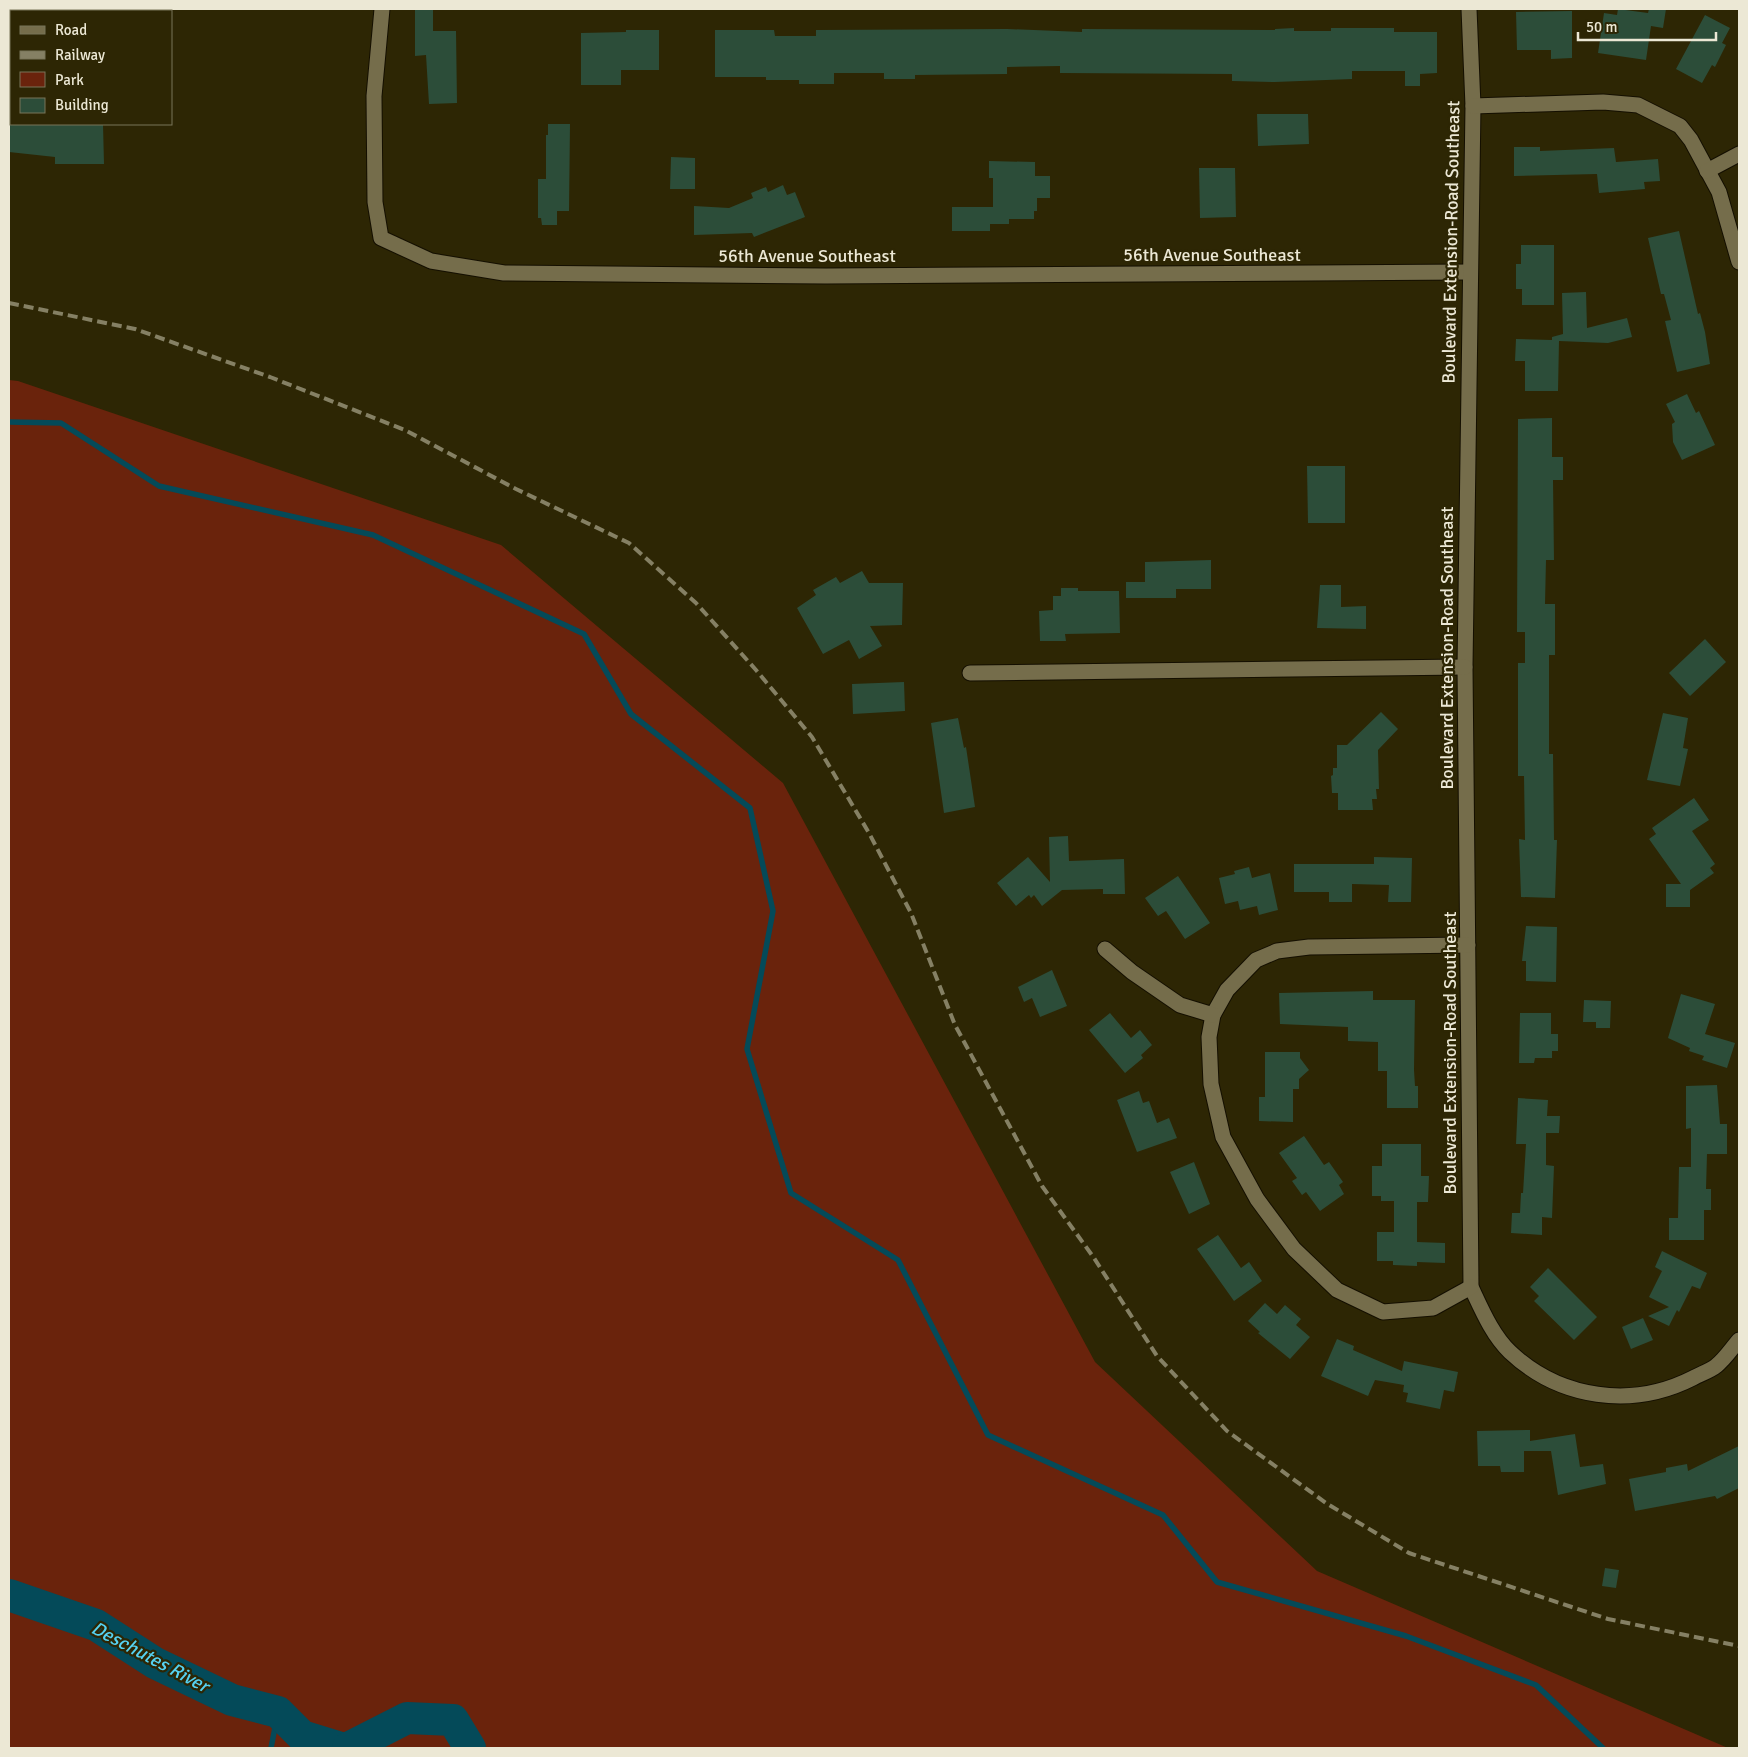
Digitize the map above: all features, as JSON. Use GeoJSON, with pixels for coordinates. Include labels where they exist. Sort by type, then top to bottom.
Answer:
{"type":"FeatureCollection","features":[{"type":"Feature","properties":{"kind":"street","name":"56th Avenue Southeast"},"geometry":{"type":"LineString","coordinates":[[382,9],[374,96],[375,202],[381,238],[431,261],[504,272],[688,275],[1470,272]]}},
{"type":"Feature","properties":{"kind":"street","name":"Boulevard Extension-Road Southeast"},"geometry":{"type":"LineString","coordinates":[[1469,9],[1473,106],[1465,667],[1471,1287]]}},
{"type":"Feature","properties":{"kind":"street"},"geometry":{"type":"LineString","coordinates":[[1473,106],[1603,102],[1638,105],[1680,126],[1691,140],[1718,192],[1739,262]]}},
{"type":"Feature","properties":{"kind":"street"},"geometry":{"type":"LineString","coordinates":[[1708,171],[1739,154]]}},
{"type":"Feature","properties":{"kind":"street"},"geometry":{"type":"LineString","coordinates":[[970,673],[1465,667]]}},
{"type":"Feature","properties":{"kind":"street"},"geometry":{"type":"LineString","coordinates":[[1468,945],[1309,947],[1277,951],[1256,960],[1227,990],[1213,1016],[1209,1037],[1211,1084],[1222,1136],[1257,1199],[1294,1249],[1337,1290],[1382,1312],[1433,1308],[1471,1287],[1484,1316],[1509,1351],[1548,1380],[1591,1395],[1630,1397],[1676,1386],[1716,1366],[1739,1340]]}},
{"type":"Feature","properties":{"kind":"street"},"geometry":{"type":"LineString","coordinates":[[1105,949],[1132,972],[1180,1005],[1213,1016]]}},
{"type":"Feature","properties":{"kind":"green space"},"geometry":{"type":"Polygon","coordinates":[[[9,380],[18,381],[501,545],[783,783],[1095,1362],[1317,1571],[1728,1748],[9,1748],[9,380]]]}},
{"type":"Feature","properties":{"kind":"building"},"geometry":{"type":"Polygon","coordinates":[[[415,9],[433,9],[433,31],[456,31],[457,103],[429,104],[426,55],[415,56],[415,9]]]}},
{"type":"Feature","properties":{"kind":"building"},"geometry":{"type":"Polygon","coordinates":[[[1618,9],[1648,13],[1649,9],[1666,9],[1663,28],[1651,26],[1646,60],[1598,53],[1604,13],[1617,15],[1618,9]]]}},
{"type":"Feature","properties":{"kind":"building"},"geometry":{"type":"Polygon","coordinates":[[[1572,11],[1572,58],[1551,59],[1551,50],[1517,50],[1516,12],[1572,11]]]}},
{"type":"Feature","properties":{"kind":"building"},"geometry":{"type":"Polygon","coordinates":[[[1705,15],[1730,28],[1722,43],[1726,45],[1715,67],[1712,65],[1702,83],[1676,69],[1705,15]]]}},
{"type":"Feature","properties":{"kind":"building"},"geometry":{"type":"Polygon","coordinates":[[[1294,28],[1294,31],[1331,31],[1331,28],[1394,28],[1394,32],[1437,32],[1437,73],[1420,74],[1420,86],[1405,86],[1405,71],[1352,71],[1352,79],[1275,82],[1232,81],[1232,74],[1060,73],[1060,66],[1007,67],[1007,74],[915,75],[915,79],[884,79],[884,73],[834,73],[834,84],[799,84],[799,80],[766,80],[766,77],[715,77],[715,30],[774,30],[775,36],[816,36],[816,30],[1007,29],[1082,32],[1082,29],[1275,30],[1294,28]]]}},
{"type":"Feature","properties":{"kind":"building"},"geometry":{"type":"Polygon","coordinates":[[[626,30],[659,30],[659,70],[621,70],[621,85],[581,85],[581,33],[626,32],[626,30]]]}},
{"type":"Feature","properties":{"kind":"building"},"geometry":{"type":"Polygon","coordinates":[[[1257,114],[1308,114],[1309,144],[1258,146],[1257,114]]]}},
{"type":"Feature","properties":{"kind":"building"},"geometry":{"type":"Polygon","coordinates":[[[9,124],[103,125],[104,164],[55,164],[55,157],[9,152],[9,124]]]}},
{"type":"Feature","properties":{"kind":"building"},"geometry":{"type":"Polygon","coordinates":[[[548,124],[570,124],[569,211],[557,211],[557,225],[542,225],[541,218],[538,218],[538,179],[546,179],[546,135],[548,135],[548,124]]]}},
{"type":"Feature","properties":{"kind":"building"},"geometry":{"type":"Polygon","coordinates":[[[1514,147],[1540,147],[1540,151],[1614,148],[1616,162],[1658,159],[1660,181],[1644,182],[1645,189],[1599,193],[1597,174],[1514,176],[1514,147]]]}},
{"type":"Feature","properties":{"kind":"building"},"geometry":{"type":"Polygon","coordinates":[[[671,157],[695,158],[695,189],[670,189],[671,157]]]}},
{"type":"Feature","properties":{"kind":"building"},"geometry":{"type":"Polygon","coordinates":[[[989,161],[1035,162],[1035,176],[1050,176],[1050,198],[1037,198],[1037,211],[1034,211],[1034,219],[1009,219],[1009,224],[990,224],[990,231],[952,231],[952,207],[993,207],[993,178],[989,178],[989,161]]]}},
{"type":"Feature","properties":{"kind":"building"},"geometry":{"type":"Polygon","coordinates":[[[1199,168],[1235,168],[1236,217],[1200,218],[1199,168]]]}},
{"type":"Feature","properties":{"kind":"building"},"geometry":{"type":"Polygon","coordinates":[[[783,185],[787,195],[795,192],[805,217],[754,237],[752,233],[694,235],[694,206],[729,208],[753,198],[751,193],[766,187],[768,192],[783,185]]]}},
{"type":"Feature","properties":{"kind":"building"},"geometry":{"type":"Polygon","coordinates":[[[1679,231],[1698,314],[1700,313],[1705,332],[1710,364],[1677,372],[1665,321],[1671,320],[1664,294],[1661,294],[1648,238],[1679,231]]]}},
{"type":"Feature","properties":{"kind":"building"},"geometry":{"type":"Polygon","coordinates":[[[1521,245],[1554,245],[1554,305],[1522,305],[1522,289],[1516,289],[1516,264],[1521,264],[1521,245]]]}},
{"type":"Feature","properties":{"kind":"building"},"geometry":{"type":"Polygon","coordinates":[[[1586,292],[1587,328],[1627,318],[1632,337],[1608,343],[1559,341],[1558,391],[1525,391],[1525,361],[1515,361],[1516,339],[1552,340],[1552,337],[1563,334],[1562,293],[1586,292]]]}},
{"type":"Feature","properties":{"kind":"building"},"geometry":{"type":"Polygon","coordinates":[[[1687,394],[1696,413],[1699,411],[1715,445],[1682,460],[1673,442],[1672,424],[1675,422],[1666,404],[1687,394]]]}},
{"type":"Feature","properties":{"kind":"building"},"geometry":{"type":"Polygon","coordinates":[[[1552,418],[1552,457],[1563,457],[1563,480],[1553,480],[1554,560],[1546,560],[1545,604],[1555,604],[1555,655],[1549,655],[1549,754],[1553,754],[1554,840],[1557,840],[1555,898],[1521,897],[1519,839],[1525,840],[1524,776],[1518,776],[1518,663],[1525,663],[1525,632],[1517,632],[1518,419],[1552,418]]]}},
{"type":"Feature","properties":{"kind":"building"},"geometry":{"type":"Polygon","coordinates":[[[1307,466],[1345,466],[1345,523],[1308,523],[1307,466]]]}},
{"type":"Feature","properties":{"kind":"building"},"geometry":{"type":"Polygon","coordinates":[[[1211,560],[1211,589],[1176,589],[1176,598],[1126,598],[1126,582],[1145,582],[1145,562],[1211,560]]]}},
{"type":"Feature","properties":{"kind":"building"},"geometry":{"type":"Polygon","coordinates":[[[862,571],[869,583],[903,583],[902,625],[870,626],[882,646],[859,659],[849,640],[823,654],[797,608],[816,595],[813,590],[836,577],[840,583],[862,571]]]}},
{"type":"Feature","properties":{"kind":"building"},"geometry":{"type":"Polygon","coordinates":[[[1320,585],[1341,585],[1341,607],[1366,606],[1366,629],[1317,628],[1320,585]]]}},
{"type":"Feature","properties":{"kind":"building"},"geometry":{"type":"Polygon","coordinates":[[[1061,588],[1078,588],[1078,591],[1119,591],[1120,633],[1065,634],[1066,641],[1040,641],[1039,611],[1053,610],[1053,596],[1061,596],[1061,588]]]}},
{"type":"Feature","properties":{"kind":"building"},"geometry":{"type":"Polygon","coordinates":[[[1705,639],[1726,662],[1690,696],[1669,673],[1705,639]]]}},
{"type":"Feature","properties":{"kind":"building"},"geometry":{"type":"Polygon","coordinates":[[[904,682],[905,711],[853,714],[852,684],[904,682]]]}},
{"type":"Feature","properties":{"kind":"building"},"geometry":{"type":"Polygon","coordinates":[[[1381,712],[1398,729],[1378,750],[1379,789],[1376,789],[1377,799],[1372,799],[1373,810],[1338,810],[1338,793],[1332,793],[1331,776],[1333,775],[1333,768],[1337,768],[1337,745],[1347,745],[1381,712]]]}},
{"type":"Feature","properties":{"kind":"building"},"geometry":{"type":"Polygon","coordinates":[[[1663,713],[1688,718],[1683,748],[1688,749],[1680,786],[1647,780],[1663,713]]]}},
{"type":"Feature","properties":{"kind":"building"},"geometry":{"type":"Polygon","coordinates":[[[958,718],[964,748],[966,747],[975,807],[944,813],[931,723],[958,718]]]}},
{"type":"Feature","properties":{"kind":"building"},"geometry":{"type":"Polygon","coordinates":[[[1694,798],[1709,820],[1692,831],[1715,864],[1710,868],[1714,873],[1690,890],[1690,907],[1666,907],[1666,884],[1681,884],[1649,839],[1656,834],[1652,828],[1694,798]]]}},
{"type":"Feature","properties":{"kind":"building"},"geometry":{"type":"Polygon","coordinates":[[[1068,836],[1069,861],[1124,859],[1125,894],[1103,894],[1103,889],[1062,890],[1042,906],[1034,895],[1031,898],[1029,895],[1016,906],[997,883],[1028,857],[1050,882],[1049,837],[1068,836]]]}},
{"type":"Feature","properties":{"kind":"building"},"geometry":{"type":"Polygon","coordinates":[[[1374,857],[1412,858],[1411,902],[1388,902],[1389,885],[1352,884],[1352,902],[1329,902],[1329,892],[1294,892],[1294,864],[1374,864],[1374,857]]]}},
{"type":"Feature","properties":{"kind":"building"},"geometry":{"type":"Polygon","coordinates":[[[1249,867],[1252,878],[1270,873],[1278,910],[1259,915],[1257,906],[1240,910],[1238,901],[1225,904],[1219,878],[1235,874],[1234,871],[1249,867]]]}},
{"type":"Feature","properties":{"kind":"building"},"geometry":{"type":"Polygon","coordinates":[[[1178,876],[1210,923],[1185,939],[1166,911],[1158,916],[1145,898],[1178,876]]]}},
{"type":"Feature","properties":{"kind":"building"},"geometry":{"type":"Polygon","coordinates":[[[1526,926],[1557,927],[1556,982],[1526,981],[1526,961],[1522,961],[1526,926]]]}},
{"type":"Feature","properties":{"kind":"building"},"geometry":{"type":"Polygon","coordinates":[[[1052,970],[1067,1006],[1040,1017],[1032,998],[1024,1002],[1018,987],[1052,970]]]}},
{"type":"Feature","properties":{"kind":"building"},"geometry":{"type":"Polygon","coordinates":[[[1373,991],[1373,1000],[1415,1000],[1414,1070],[1415,1086],[1418,1086],[1418,1108],[1387,1108],[1387,1071],[1378,1071],[1378,1042],[1348,1041],[1348,1027],[1280,1024],[1279,993],[1373,991]]]}},
{"type":"Feature","properties":{"kind":"building"},"geometry":{"type":"Polygon","coordinates":[[[1681,994],[1715,1004],[1705,1034],[1735,1043],[1727,1068],[1702,1060],[1704,1056],[1689,1051],[1690,1048],[1668,1038],[1681,994]]]}},
{"type":"Feature","properties":{"kind":"building"},"geometry":{"type":"Polygon","coordinates":[[[1584,1000],[1611,1001],[1610,1028],[1596,1028],[1596,1022],[1583,1022],[1584,1000]]]}},
{"type":"Feature","properties":{"kind":"building"},"geometry":{"type":"Polygon","coordinates":[[[1110,1013],[1131,1038],[1140,1030],[1152,1045],[1141,1055],[1143,1058],[1125,1073],[1089,1030],[1110,1013]]]}},
{"type":"Feature","properties":{"kind":"building"},"geometry":{"type":"Polygon","coordinates":[[[1520,1013],[1551,1013],[1551,1034],[1558,1034],[1558,1051],[1552,1051],[1552,1058],[1535,1058],[1534,1063],[1519,1063],[1520,1013]]]}},
{"type":"Feature","properties":{"kind":"building"},"geometry":{"type":"Polygon","coordinates":[[[1265,1052],[1300,1052],[1300,1058],[1309,1070],[1299,1079],[1299,1089],[1293,1089],[1293,1122],[1259,1121],[1259,1097],[1265,1097],[1265,1052]]]}},
{"type":"Feature","properties":{"kind":"building"},"geometry":{"type":"Polygon","coordinates":[[[1717,1085],[1720,1124],[1727,1124],[1727,1154],[1707,1154],[1706,1189],[1711,1189],[1711,1210],[1704,1210],[1704,1240],[1669,1240],[1669,1218],[1678,1218],[1679,1167],[1691,1167],[1691,1128],[1686,1129],[1686,1086],[1717,1085]]]}},
{"type":"Feature","properties":{"kind":"building"},"geometry":{"type":"Polygon","coordinates":[[[1139,1091],[1143,1103],[1149,1101],[1157,1123],[1169,1118],[1177,1138],[1137,1152],[1117,1100],[1139,1091]]]}},
{"type":"Feature","properties":{"kind":"building"},"geometry":{"type":"Polygon","coordinates":[[[1518,1098],[1548,1100],[1547,1116],[1560,1116],[1559,1133],[1546,1133],[1546,1165],[1554,1166],[1552,1218],[1542,1217],[1542,1235],[1511,1233],[1512,1213],[1520,1213],[1526,1144],[1516,1144],[1518,1098]]]}},
{"type":"Feature","properties":{"kind":"building"},"geometry":{"type":"Polygon","coordinates":[[[1304,1136],[1324,1165],[1329,1162],[1343,1182],[1339,1185],[1344,1194],[1320,1211],[1306,1192],[1302,1195],[1292,1181],[1297,1178],[1279,1153],[1304,1136]]]}},
{"type":"Feature","properties":{"kind":"building"},"geometry":{"type":"Polygon","coordinates":[[[1382,1144],[1421,1144],[1421,1176],[1429,1176],[1428,1202],[1417,1202],[1417,1242],[1445,1243],[1445,1263],[1417,1262],[1417,1266],[1393,1265],[1393,1261],[1377,1261],[1377,1232],[1394,1232],[1394,1201],[1381,1201],[1381,1196],[1372,1196],[1372,1166],[1382,1166],[1382,1144]]]}},
{"type":"Feature","properties":{"kind":"building"},"geometry":{"type":"Polygon","coordinates":[[[1194,1162],[1210,1204],[1189,1214],[1170,1172],[1194,1162]]]}},
{"type":"Feature","properties":{"kind":"building"},"geometry":{"type":"Polygon","coordinates":[[[1218,1235],[1241,1268],[1249,1262],[1262,1281],[1234,1301],[1197,1249],[1218,1235]]]}},
{"type":"Feature","properties":{"kind":"building"},"geometry":{"type":"Polygon","coordinates":[[[1662,1251],[1707,1273],[1700,1289],[1692,1286],[1679,1312],[1677,1310],[1669,1326],[1648,1316],[1669,1307],[1649,1297],[1662,1271],[1655,1267],[1662,1251]]]}},
{"type":"Feature","properties":{"kind":"building"},"geometry":{"type":"Polygon","coordinates":[[[1548,1268],[1597,1317],[1574,1340],[1534,1301],[1539,1296],[1530,1287],[1548,1268]]]}},
{"type":"Feature","properties":{"kind":"building"},"geometry":{"type":"Polygon","coordinates":[[[1265,1303],[1277,1314],[1285,1305],[1301,1319],[1296,1325],[1310,1337],[1290,1359],[1258,1333],[1260,1332],[1248,1321],[1265,1303]]]}},
{"type":"Feature","properties":{"kind":"building"},"geometry":{"type":"Polygon","coordinates":[[[1643,1318],[1653,1340],[1631,1349],[1622,1327],[1643,1318]]]}},
{"type":"Feature","properties":{"kind":"building"},"geometry":{"type":"Polygon","coordinates":[[[1337,1339],[1354,1346],[1353,1350],[1402,1371],[1404,1361],[1458,1372],[1454,1392],[1444,1390],[1440,1409],[1406,1402],[1408,1393],[1403,1392],[1404,1385],[1375,1380],[1368,1396],[1321,1376],[1337,1339]]]}},
{"type":"Feature","properties":{"kind":"building"},"geometry":{"type":"Polygon","coordinates":[[[1530,1430],[1530,1441],[1575,1434],[1580,1467],[1603,1464],[1606,1484],[1558,1495],[1551,1451],[1524,1451],[1524,1472],[1501,1472],[1500,1466],[1478,1466],[1477,1431],[1530,1430]]]}},
{"type":"Feature","properties":{"kind":"building"},"geometry":{"type":"Polygon","coordinates":[[[1739,1446],[1739,1488],[1717,1499],[1715,1496],[1635,1511],[1629,1479],[1666,1472],[1666,1468],[1687,1464],[1688,1471],[1739,1446]]]}},
{"type":"Feature","properties":{"kind":"building"},"geometry":{"type":"Polygon","coordinates":[[[1605,1568],[1619,1570],[1616,1588],[1602,1586],[1605,1568]]]}},
{"type":"Feature","properties":{"kind":"waterway"},"geometry":{"type":"LineString","coordinates":[[9,422],[61,423],[159,486],[373,535],[584,634],[631,714],[750,808],[773,911],[747,1049],[791,1193],[898,1260],[988,1435],[1163,1515],[1217,1582],[1406,1636],[1536,1685],[1603,1748]]}},
{"type":"Feature","properties":{"kind":"waterway","name":"Deschutes River"},"geometry":{"type":"LineString","coordinates":[[9,1595],[96,1625],[155,1663],[232,1700],[278,1712],[302,1736],[341,1748]]}},
{"type":"Feature","properties":{"kind":"waterway"},"geometry":{"type":"LineString","coordinates":[[271,1748],[278,1712]]}},
{"type":"Feature","properties":{"kind":"waterway","name":"Deschutes River"},"geometry":{"type":"LineString","coordinates":[[348,1748],[407,1718],[453,1720],[470,1748]]}},
{"type":"Feature","properties":{"kind":"railway"},"geometry":{"type":"LineString","coordinates":[[9,303],[135,329],[270,377],[405,430],[516,489],[629,543],[696,603],[756,670],[812,737],[869,833],[911,913],[955,1025],[1042,1186],[1094,1258],[1157,1356],[1227,1431],[1326,1503],[1409,1553],[1608,1619],[1739,1646]]}}]}
